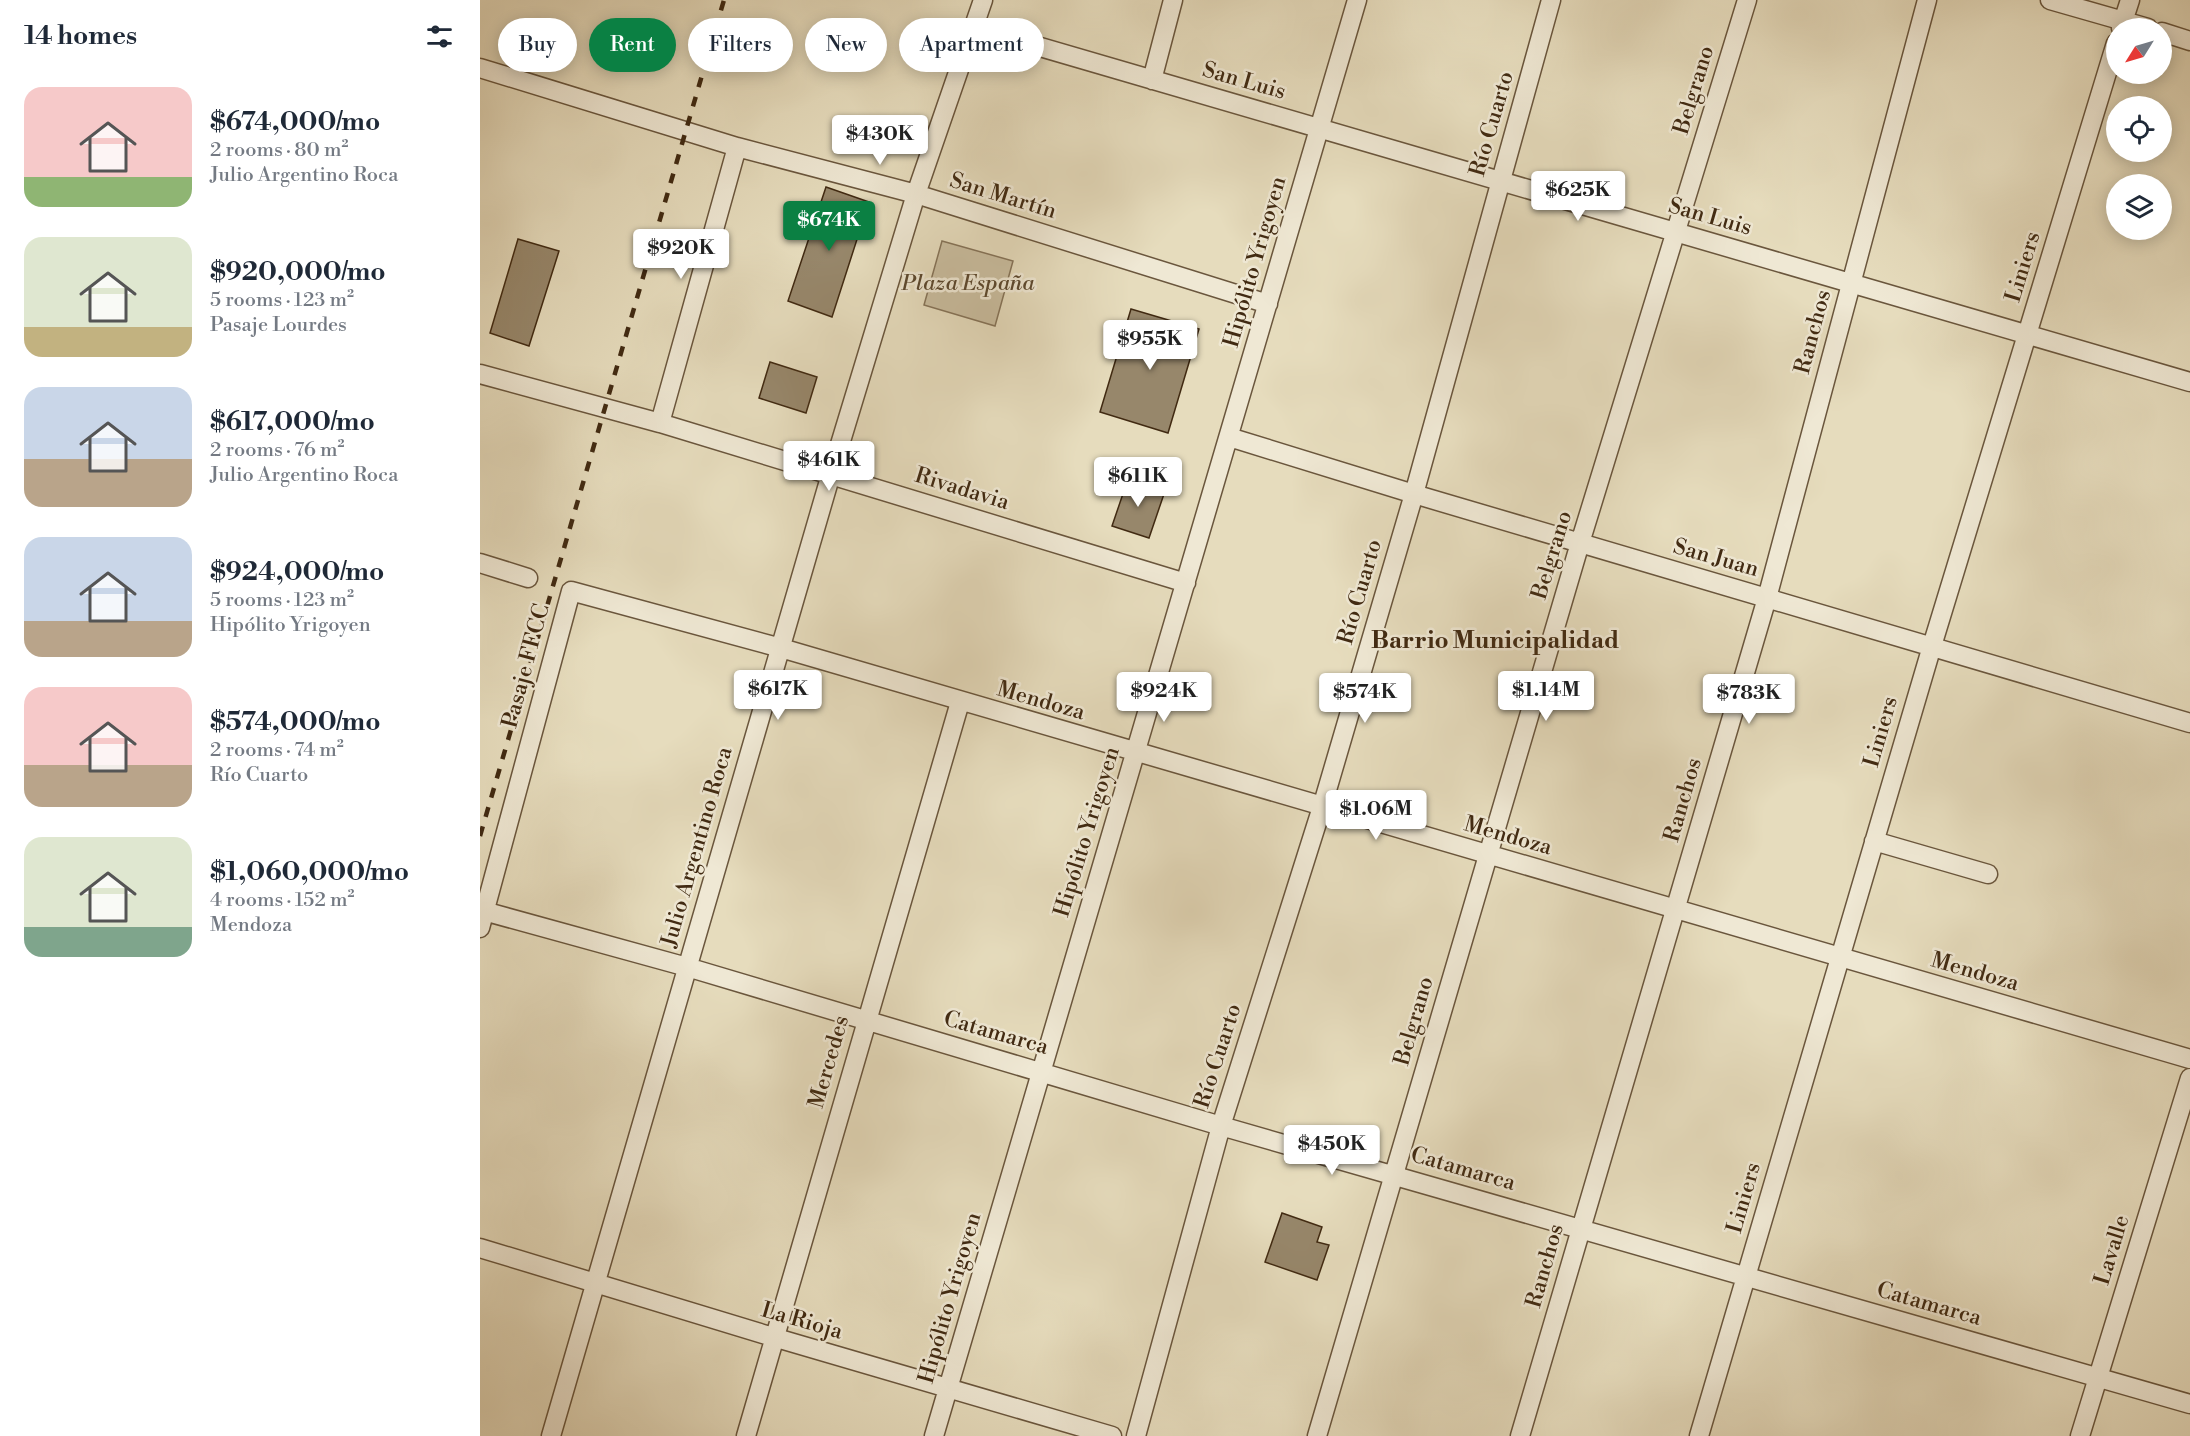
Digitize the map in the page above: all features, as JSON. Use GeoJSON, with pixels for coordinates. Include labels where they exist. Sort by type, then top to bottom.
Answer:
{"type":"FeatureCollection","features":[{"type":"Feature","properties":{"kind":"street","name":"Julio Argentino Roca"},"geometry":{"type":"LineString","coordinates":[[978,18],[983,0]]}},
{"type":"Feature","properties":{"kind":"street"},"geometry":{"type":"LineString","coordinates":[[1152,80],[1173,0]]}},
{"type":"Feature","properties":{"kind":"street","name":"Hipólito Yrigoyen"},"geometry":{"type":"LineString","coordinates":[[934,1436],[1357,0]]}},
{"type":"Feature","properties":{"kind":"street","name":"Río Cuarto"},"geometry":{"type":"LineString","coordinates":[[1136,1436],[1221,1126],[1322,807],[1414,494],[1551,0]]}},
{"type":"Feature","properties":{"kind":"street","name":"Belgrano"},"geometry":{"type":"LineString","coordinates":[[1317,1436],[1580,543],[1746,0]]}},
{"type":"Feature","properties":{"kind":"street","name":"Ranchos"},"geometry":{"type":"LineString","coordinates":[[1520,1436],[1767,598],[1928,0]]}},
{"type":"Feature","properties":{"kind":"street"},"geometry":{"type":"LineString","coordinates":[[2050,0],[2106,19]]}},
{"type":"Feature","properties":{"kind":"street"},"geometry":{"type":"LineString","coordinates":[[2124,18],[2130,0]]}},
{"type":"Feature","properties":{"kind":"street"},"geometry":{"type":"LineString","coordinates":[[2172,35],[2190,41]]}},
{"type":"Feature","properties":{"kind":"street","name":"San Luis"},"geometry":{"type":"LineString","coordinates":[[1044,48],[2190,382]]}},
{"type":"Feature","properties":{"kind":"street","name":"San Martín"},"geometry":{"type":"LineString","coordinates":[[480,68],[736,147],[916,194],[1268,304]]}},
{"type":"Feature","properties":{"kind":"street","name":"Julio Argentino Roca"},"geometry":{"type":"LineString","coordinates":[[551,1436],[831,474],[916,194],[959,72]]}},
{"type":"Feature","properties":{"kind":"street","name":"Liniers"},"geometry":{"type":"LineString","coordinates":[[1699,1436],[1932,646],[2106,76]]}},
{"type":"Feature","properties":{"kind":"street"},"geometry":{"type":"LineString","coordinates":[[660,423],[736,147]]}},
{"type":"Feature","properties":{"kind":"street","name":"Rivadavia"},"geometry":{"type":"LineString","coordinates":[[480,374],[660,423],[1186,583]]}},
{"type":"Feature","properties":{"kind":"street","name":"San Juan"},"geometry":{"type":"LineString","coordinates":[[1229,437],[1414,494],[2190,723]]}},
{"type":"Feature","properties":{"kind":"street"},"geometry":{"type":"LineString","coordinates":[[480,563],[528,578]]}},
{"type":"Feature","properties":{"kind":"street","name":"Mendoza"},"geometry":{"type":"LineString","coordinates":[[570,591],[781,648],[2190,1059]]}},
{"type":"Feature","properties":{"kind":"street","name":"Pasaje FFCC"},"geometry":{"type":"LineString","coordinates":[[482,916],[570,591]]}},
{"type":"Feature","properties":{"kind":"street","name":"Mercedes"},"geometry":{"type":"LineString","coordinates":[[746,1436],[960,702]]}},
{"type":"Feature","properties":{"kind":"street"},"geometry":{"type":"LineString","coordinates":[[1874,841],[1988,874]]}},
{"type":"Feature","properties":{"kind":"street","name":"Catamarca"},"geometry":{"type":"LineString","coordinates":[[482,916],[687,967],[1221,1126],[2190,1404]]}},
{"type":"Feature","properties":{"kind":"street","name":"Lavalle"},"geometry":{"type":"LineString","coordinates":[[2080,1436],[2190,1078]]}},
{"type":"Feature","properties":{"kind":"street","name":"La Rioja"},"geometry":{"type":"LineString","coordinates":[[480,1248],[1112,1436]]}},
{"type":"Feature","properties":{"kind":"green space","name":"Plaza España"},"geometry":{"type":"Polygon","coordinates":[[[942,241],[1013,261],[995,326],[924,305],[942,241]]]}},
{"type":"Feature","properties":{"kind":"building"},"geometry":{"type":"Polygon","coordinates":[[[826,187],[869,202],[832,317],[788,301],[826,187]]]}},
{"type":"Feature","properties":{"kind":"building"},"geometry":{"type":"Polygon","coordinates":[[[518,239],[559,251],[529,346],[490,333],[518,239]]]}},
{"type":"Feature","properties":{"kind":"building"},"geometry":{"type":"Polygon","coordinates":[[[1131,309],[1199,329],[1168,433],[1100,412],[1131,309]]]}},
{"type":"Feature","properties":{"kind":"building"},"geometry":{"type":"Polygon","coordinates":[[[770,362],[817,377],[806,413],[759,398],[770,362]]]}},
{"type":"Feature","properties":{"kind":"building"},"geometry":{"type":"Polygon","coordinates":[[[1128,479],[1165,491],[1149,538],[1112,526],[1128,479]]]}},
{"type":"Feature","properties":{"kind":"building"},"geometry":{"type":"Polygon","coordinates":[[[1282,1213],[1322,1227],[1317,1242],[1329,1245],[1317,1280],[1265,1262],[1282,1213]]]}},
{"type":"Feature","properties":{"kind":"railway"},"geometry":{"type":"LineString","coordinates":[[480,836],[724,0]]}},
{"type":"Feature","properties":{"kind":"district","name":"Barrio Municipalidad"},"geometry":{"type":"Point","coordinates":[1495,641]}}]}
